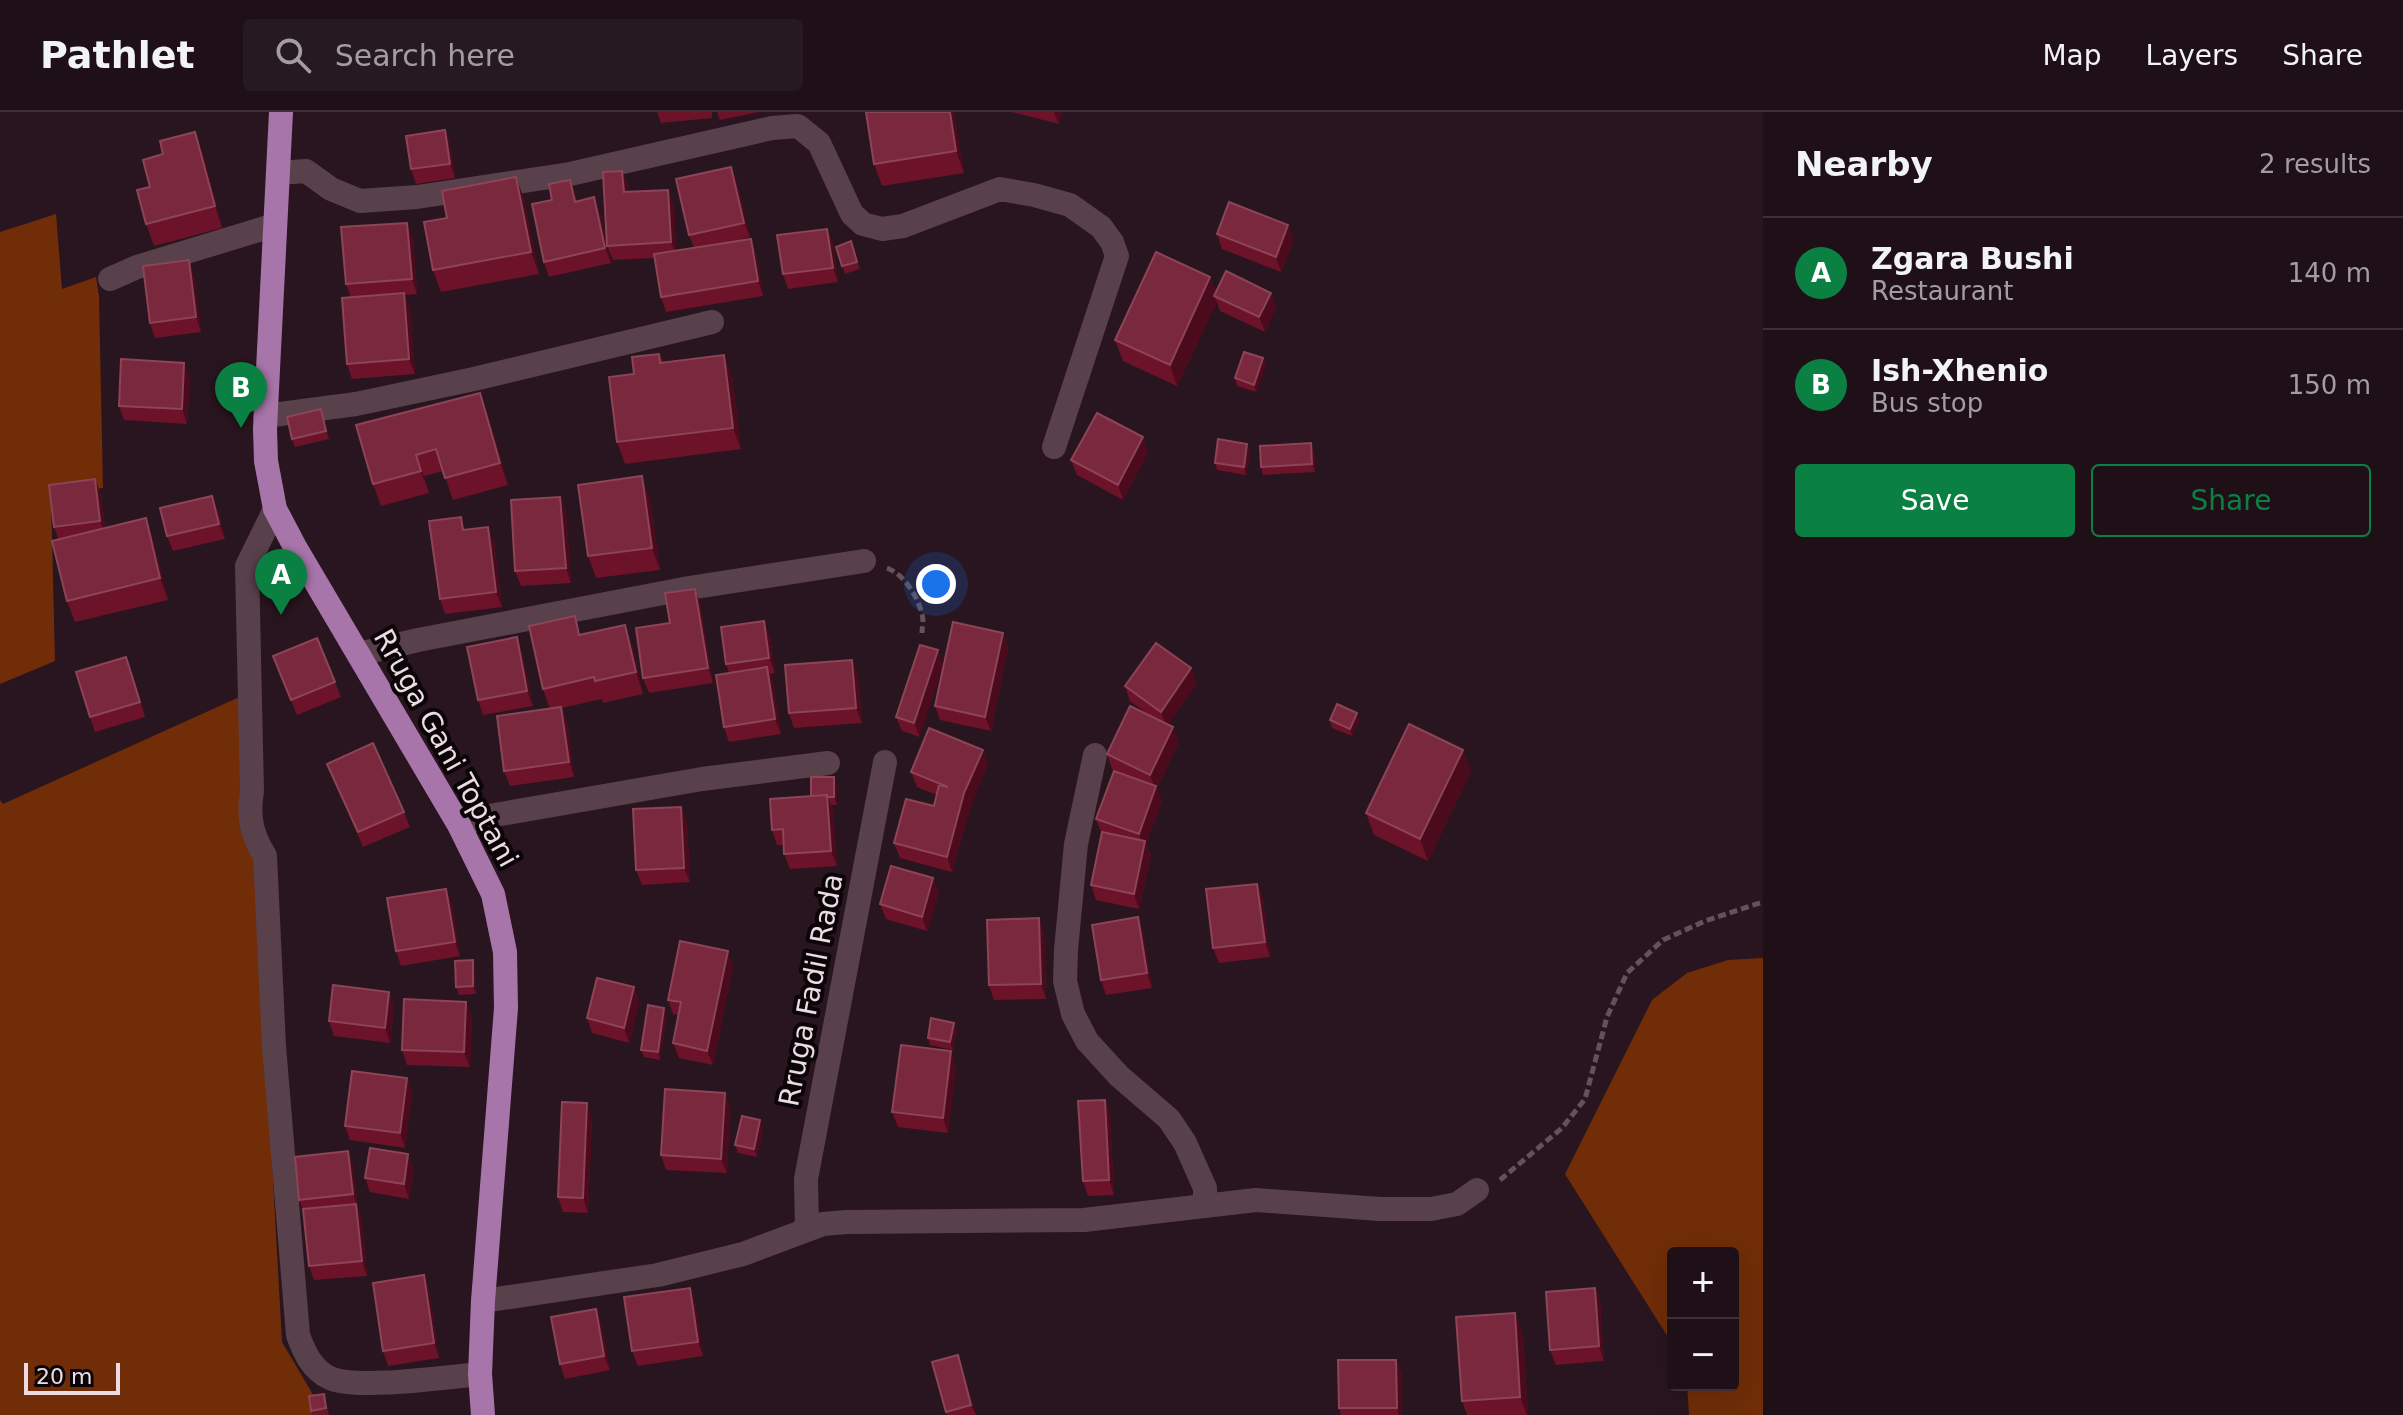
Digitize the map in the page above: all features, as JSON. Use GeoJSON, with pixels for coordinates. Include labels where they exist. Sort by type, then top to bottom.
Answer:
{"type":"FeatureCollection","features":[{"type":"Feature","properties":{"kind":"main road","name":"Rruga Gani Toptani"},"geometry":{"type":"LineString","coordinates":[[281,112],[265,416],[266,461],[275,509],[459,825],[493,894],[505,952],[506,1008],[483,1301],[480,1374],[483,1415]]}},
{"type":"Feature","properties":{"kind":"street"},"geometry":{"type":"LineString","coordinates":[[278,173],[306,171],[331,189],[360,201],[417,197],[570,174],[772,128],[798,126],[819,143],[852,214],[863,224],[882,229],[903,226],[1000,189],[1070,205],[1101,227],[1117,256],[1054,447]]}},
{"type":"Feature","properties":{"kind":"street"},"geometry":{"type":"LineString","coordinates":[[110,279],[137,267],[275,225]]}},
{"type":"Feature","properties":{"kind":"street"},"geometry":{"type":"LineString","coordinates":[[265,416],[371,401],[712,322]]}},
{"type":"Feature","properties":{"kind":"street"},"geometry":{"type":"LineString","coordinates":[[275,509],[247,566],[252,791],[249,808],[250,825],[265,856],[274,1046],[298,1335],[305,1355],[318,1370],[331,1378],[357,1384],[480,1374]]}},
{"type":"Feature","properties":{"kind":"street"},"geometry":{"type":"LineString","coordinates":[[359,654],[689,588],[864,561]]}},
{"type":"Feature","properties":{"kind":"street"},"geometry":{"type":"LineString","coordinates":[[1095,755],[1076,844],[1066,950],[1065,981],[1073,1014],[1087,1041],[1119,1076],[1169,1119],[1185,1143],[1201,1178],[1205,1188],[1205,1204]]}},
{"type":"Feature","properties":{"kind":"street","name":"Rruga Fadil Rada"},"geometry":{"type":"LineString","coordinates":[[807,1229],[806,1179],[885,762]]}},
{"type":"Feature","properties":{"kind":"street"},"geometry":{"type":"LineString","coordinates":[[459,825],[489,816],[702,779],[828,763]]}},
{"type":"Feature","properties":{"kind":"street"},"geometry":{"type":"LineString","coordinates":[[483,1301],[658,1275],[743,1254],[823,1224],[1084,1220],[1256,1200],[1380,1209],[1431,1209],[1457,1204],[1477,1190]]}},
{"type":"Feature","properties":{"kind":"path"},"geometry":{"type":"LineString","coordinates":[[864,561],[895,571],[913,593],[923,616],[922,633]]}},
{"type":"Feature","properties":{"kind":"path"},"geometry":{"type":"LineString","coordinates":[[1477,1190],[1504,1178],[1562,1128],[1585,1099],[1607,1017],[1627,973],[1663,940],[1705,921],[1763,902]]}},
{"type":"Feature","properties":{"kind":"shaded area"},"geometry":{"type":"Polygon","coordinates":[[[56,214],[62,289],[96,277],[103,488],[51,496],[55,661],[0,684],[0,232],[56,214]]]}},
{"type":"Feature","properties":{"kind":"shaded area"},"geometry":{"type":"Polygon","coordinates":[[[246,694],[282,1342],[315,1398],[317,1415],[0,1415],[0,800],[3,804],[246,694]]]}},
{"type":"Feature","properties":{"kind":"shaded area"},"geometry":{"type":"Polygon","coordinates":[[[1763,958],[1763,1415],[1689,1415],[1687,1391],[1739,1391],[1739,1247],[1667,1247],[1667,1336],[1565,1174],[1652,1000],[1687,973],[1728,960],[1763,958]]]}},
{"type":"Feature","properties":{"kind":"building"},"geometry":{"type":"Polygon","coordinates":[[[866,112],[950,112],[956,151],[874,164],[866,112]]]}},
{"type":"Feature","properties":{"kind":"building"},"geometry":{"type":"Polygon","coordinates":[[[445,130],[450,164],[411,169],[406,136],[445,130]]]}},
{"type":"Feature","properties":{"kind":"building"},"geometry":{"type":"Polygon","coordinates":[[[195,132],[215,206],[146,224],[137,190],[150,187],[143,160],[163,154],[160,141],[195,132]]]}},
{"type":"Feature","properties":{"kind":"building"},"geometry":{"type":"Polygon","coordinates":[[[731,167],[744,223],[689,235],[676,179],[731,167]]]}},
{"type":"Feature","properties":{"kind":"building"},"geometry":{"type":"Polygon","coordinates":[[[622,171],[624,192],[668,190],[671,242],[607,246],[603,172],[622,171]]]}},
{"type":"Feature","properties":{"kind":"building"},"geometry":{"type":"Polygon","coordinates":[[[516,177],[531,252],[433,270],[424,222],[447,218],[442,191],[516,177]]]}},
{"type":"Feature","properties":{"kind":"building"},"geometry":{"type":"Polygon","coordinates":[[[570,180],[575,202],[594,197],[605,248],[544,262],[532,204],[552,200],[549,184],[570,180]]]}},
{"type":"Feature","properties":{"kind":"building"},"geometry":{"type":"Polygon","coordinates":[[[1229,202],[1288,225],[1276,257],[1217,234],[1229,202]]]}},
{"type":"Feature","properties":{"kind":"building"},"geometry":{"type":"Polygon","coordinates":[[[407,223],[412,279],[346,284],[341,227],[407,223]]]}},
{"type":"Feature","properties":{"kind":"building"},"geometry":{"type":"Polygon","coordinates":[[[827,229],[833,268],[783,274],[777,235],[827,229]]]}},
{"type":"Feature","properties":{"kind":"building"},"geometry":{"type":"Polygon","coordinates":[[[751,239],[758,281],[661,297],[654,254],[751,239]]]}},
{"type":"Feature","properties":{"kind":"building"},"geometry":{"type":"Polygon","coordinates":[[[851,241],[857,262],[842,266],[836,247],[851,241]]]}},
{"type":"Feature","properties":{"kind":"building"},"geometry":{"type":"Polygon","coordinates":[[[1156,252],[1210,277],[1170,365],[1115,340],[1156,252]]]}},
{"type":"Feature","properties":{"kind":"building"},"geometry":{"type":"Polygon","coordinates":[[[189,260],[196,317],[150,323],[143,266],[189,260]]]}},
{"type":"Feature","properties":{"kind":"building"},"geometry":{"type":"Polygon","coordinates":[[[1226,271],[1271,293],[1259,317],[1214,296],[1226,271]]]}},
{"type":"Feature","properties":{"kind":"building"},"geometry":{"type":"Polygon","coordinates":[[[404,293],[409,359],[347,364],[342,298],[404,293]]]}},
{"type":"Feature","properties":{"kind":"building"},"geometry":{"type":"Polygon","coordinates":[[[1244,352],[1263,358],[1254,385],[1235,378],[1244,352]]]}},
{"type":"Feature","properties":{"kind":"building"},"geometry":{"type":"Polygon","coordinates":[[[659,354],[660,363],[724,355],[733,428],[617,442],[609,377],[634,374],[632,357],[659,354]]]}},
{"type":"Feature","properties":{"kind":"building"},"geometry":{"type":"Polygon","coordinates":[[[121,359],[184,363],[182,409],[119,406],[121,359]]]}},
{"type":"Feature","properties":{"kind":"building"},"geometry":{"type":"Polygon","coordinates":[[[480,393],[500,463],[445,478],[436,449],[416,455],[421,471],[373,484],[356,425],[480,393]]]}},
{"type":"Feature","properties":{"kind":"building"},"geometry":{"type":"Polygon","coordinates":[[[321,409],[326,431],[292,439],[287,417],[321,409]]]}},
{"type":"Feature","properties":{"kind":"building"},"geometry":{"type":"Polygon","coordinates":[[[1097,413],[1143,437],[1118,485],[1071,460],[1097,413]]]}},
{"type":"Feature","properties":{"kind":"building"},"geometry":{"type":"Polygon","coordinates":[[[1218,439],[1247,444],[1244,467],[1215,463],[1218,439]]]}},
{"type":"Feature","properties":{"kind":"building"},"geometry":{"type":"Polygon","coordinates":[[[1311,443],[1312,464],[1261,467],[1260,446],[1311,443]]]}},
{"type":"Feature","properties":{"kind":"building"},"geometry":{"type":"Polygon","coordinates":[[[642,476],[652,548],[588,556],[578,485],[642,476]]]}},
{"type":"Feature","properties":{"kind":"building"},"geometry":{"type":"Polygon","coordinates":[[[95,479],[100,521],[54,527],[49,485],[95,479]]]}},
{"type":"Feature","properties":{"kind":"building"},"geometry":{"type":"Polygon","coordinates":[[[212,496],[219,524],[167,536],[160,508],[212,496]]]}},
{"type":"Feature","properties":{"kind":"building"},"geometry":{"type":"Polygon","coordinates":[[[560,497],[566,568],[515,571],[511,500],[560,497]]]}},
{"type":"Feature","properties":{"kind":"building"},"geometry":{"type":"Polygon","coordinates":[[[461,517],[463,530],[488,527],[496,592],[440,599],[429,521],[461,517]]]}},
{"type":"Feature","properties":{"kind":"building"},"geometry":{"type":"Polygon","coordinates":[[[146,518],[160,578],[67,601],[52,541],[146,518]]]}},
{"type":"Feature","properties":{"kind":"building"},"geometry":{"type":"Polygon","coordinates":[[[695,589],[708,668],[643,678],[636,628],[670,623],[665,593],[695,589]]]}},
{"type":"Feature","properties":{"kind":"building"},"geometry":{"type":"Polygon","coordinates":[[[575,616],[579,635],[625,625],[636,672],[595,681],[594,677],[543,689],[529,626],[575,616]]]}},
{"type":"Feature","properties":{"kind":"building"},"geometry":{"type":"Polygon","coordinates":[[[764,621],[769,658],[726,664],[721,627],[764,621]]]}},
{"type":"Feature","properties":{"kind":"building"},"geometry":{"type":"Polygon","coordinates":[[[953,622],[1003,633],[985,717],[935,706],[953,622]]]}},
{"type":"Feature","properties":{"kind":"building"},"geometry":{"type":"Polygon","coordinates":[[[517,637],[527,691],[478,700],[467,647],[517,637]]]}},
{"type":"Feature","properties":{"kind":"building"},"geometry":{"type":"Polygon","coordinates":[[[317,638],[335,682],[291,700],[273,656],[317,638]]]}},
{"type":"Feature","properties":{"kind":"building"},"geometry":{"type":"Polygon","coordinates":[[[1156,643],[1191,668],[1161,712],[1125,686],[1156,643]]]}},
{"type":"Feature","properties":{"kind":"building"},"geometry":{"type":"Polygon","coordinates":[[[920,645],[938,650],[914,723],[896,717],[920,645]]]}},
{"type":"Feature","properties":{"kind":"building"},"geometry":{"type":"Polygon","coordinates":[[[126,657],[140,702],[90,717],[76,672],[126,657]]]}},
{"type":"Feature","properties":{"kind":"building"},"geometry":{"type":"Polygon","coordinates":[[[852,660],[856,708],[789,713],[785,665],[852,660]]]}},
{"type":"Feature","properties":{"kind":"building"},"geometry":{"type":"Polygon","coordinates":[[[767,667],[775,719],[724,727],[716,675],[767,667]]]}},
{"type":"Feature","properties":{"kind":"building"},"geometry":{"type":"Polygon","coordinates":[[[1337,704],[1357,713],[1350,729],[1330,720],[1337,704]]]}},
{"type":"Feature","properties":{"kind":"building"},"geometry":{"type":"Polygon","coordinates":[[[1130,706],[1173,727],[1150,775],[1107,754],[1130,706]]]}},
{"type":"Feature","properties":{"kind":"building"},"geometry":{"type":"Polygon","coordinates":[[[561,707],[569,762],[504,771],[497,716],[561,707]]]}},
{"type":"Feature","properties":{"kind":"building"},"geometry":{"type":"Polygon","coordinates":[[[1409,724],[1463,750],[1420,839],[1366,813],[1409,724]]]}},
{"type":"Feature","properties":{"kind":"building"},"geometry":{"type":"Polygon","coordinates":[[[929,728],[983,750],[964,793],[947,857],[894,843],[906,799],[934,806],[939,785],[948,787],[911,772],[929,728]]]}},
{"type":"Feature","properties":{"kind":"building"},"geometry":{"type":"Polygon","coordinates":[[[373,743],[404,812],[358,832],[327,764],[373,743]]]}},
{"type":"Feature","properties":{"kind":"building"},"geometry":{"type":"Polygon","coordinates":[[[1114,771],[1156,786],[1139,834],[1096,819],[1114,771]]]}},
{"type":"Feature","properties":{"kind":"building"},"geometry":{"type":"Polygon","coordinates":[[[811,777],[834,777],[834,797],[811,796],[811,777]]]}},
{"type":"Feature","properties":{"kind":"building"},"geometry":{"type":"Polygon","coordinates":[[[827,795],[831,851],[784,854],[783,829],[772,830],[770,799],[827,795]]]}},
{"type":"Feature","properties":{"kind":"building"},"geometry":{"type":"Polygon","coordinates":[[[681,807],[684,868],[636,870],[633,809],[681,807]]]}},
{"type":"Feature","properties":{"kind":"building"},"geometry":{"type":"Polygon","coordinates":[[[1102,832],[1145,841],[1134,894],[1091,885],[1102,832]]]}},
{"type":"Feature","properties":{"kind":"building"},"geometry":{"type":"Polygon","coordinates":[[[891,866],[933,878],[922,917],[880,904],[891,866]]]}},
{"type":"Feature","properties":{"kind":"building"},"geometry":{"type":"Polygon","coordinates":[[[1257,884],[1265,942],[1213,948],[1206,889],[1257,884]]]}},
{"type":"Feature","properties":{"kind":"building"},"geometry":{"type":"Polygon","coordinates":[[[446,889],[455,942],[396,951],[387,898],[446,889]]]}},
{"type":"Feature","properties":{"kind":"building"},"geometry":{"type":"Polygon","coordinates":[[[1138,917],[1147,973],[1101,980],[1092,925],[1138,917]]]}},
{"type":"Feature","properties":{"kind":"building"},"geometry":{"type":"Polygon","coordinates":[[[1039,918],[1041,984],[989,985],[987,920],[1039,918]]]}},
{"type":"Feature","properties":{"kind":"building"},"geometry":{"type":"Polygon","coordinates":[[[680,941],[728,951],[707,1051],[673,1043],[681,1002],[668,1000],[680,941]]]}},
{"type":"Feature","properties":{"kind":"building"},"geometry":{"type":"Polygon","coordinates":[[[473,960],[473,986],[456,987],[455,961],[473,960]]]}},
{"type":"Feature","properties":{"kind":"building"},"geometry":{"type":"Polygon","coordinates":[[[597,978],[634,987],[624,1028],[587,1018],[597,978]]]}},
{"type":"Feature","properties":{"kind":"building"},"geometry":{"type":"Polygon","coordinates":[[[333,985],[389,992],[385,1028],[329,1021],[333,985]]]}},
{"type":"Feature","properties":{"kind":"building"},"geometry":{"type":"Polygon","coordinates":[[[404,999],[466,1002],[464,1052],[402,1050],[404,999]]]}},
{"type":"Feature","properties":{"kind":"building"},"geometry":{"type":"Polygon","coordinates":[[[648,1005],[664,1008],[658,1052],[641,1050],[648,1005]]]}},
{"type":"Feature","properties":{"kind":"building"},"geometry":{"type":"Polygon","coordinates":[[[931,1018],[954,1023],[950,1042],[928,1038],[931,1018]]]}},
{"type":"Feature","properties":{"kind":"building"},"geometry":{"type":"Polygon","coordinates":[[[901,1045],[951,1051],[943,1118],[892,1112],[901,1045]]]}},
{"type":"Feature","properties":{"kind":"building"},"geometry":{"type":"Polygon","coordinates":[[[352,1071],[407,1078],[400,1133],[345,1126],[352,1071]]]}},
{"type":"Feature","properties":{"kind":"building"},"geometry":{"type":"Polygon","coordinates":[[[665,1089],[725,1093],[721,1159],[661,1155],[665,1089]]]}},
{"type":"Feature","properties":{"kind":"building"},"geometry":{"type":"Polygon","coordinates":[[[1105,1100],[1109,1180],[1083,1181],[1078,1101],[1105,1100]]]}},
{"type":"Feature","properties":{"kind":"building"},"geometry":{"type":"Polygon","coordinates":[[[562,1102],[587,1103],[583,1198],[558,1197],[562,1102]]]}},
{"type":"Feature","properties":{"kind":"building"},"geometry":{"type":"Polygon","coordinates":[[[742,1116],[760,1120],[754,1149],[735,1145],[742,1116]]]}},
{"type":"Feature","properties":{"kind":"building"},"geometry":{"type":"Polygon","coordinates":[[[370,1148],[408,1154],[404,1184],[365,1178],[370,1148]]]}},
{"type":"Feature","properties":{"kind":"building"},"geometry":{"type":"Polygon","coordinates":[[[348,1151],[353,1194],[299,1200],[295,1157],[348,1151]]]}},
{"type":"Feature","properties":{"kind":"building"},"geometry":{"type":"Polygon","coordinates":[[[356,1204],[362,1261],[309,1266],[303,1209],[356,1204]]]}},
{"type":"Feature","properties":{"kind":"building"},"geometry":{"type":"Polygon","coordinates":[[[424,1275],[434,1343],[383,1351],[373,1283],[424,1275]]]}},
{"type":"Feature","properties":{"kind":"building"},"geometry":{"type":"Polygon","coordinates":[[[690,1288],[698,1342],[632,1351],[624,1297],[690,1288]]]}},
{"type":"Feature","properties":{"kind":"building"},"geometry":{"type":"Polygon","coordinates":[[[1595,1288],[1599,1346],[1550,1350],[1546,1292],[1595,1288]]]}},
{"type":"Feature","properties":{"kind":"building"},"geometry":{"type":"Polygon","coordinates":[[[596,1309],[604,1356],[560,1364],[551,1317],[596,1309]]]}},
{"type":"Feature","properties":{"kind":"building"},"geometry":{"type":"Polygon","coordinates":[[[1515,1313],[1520,1397],[1462,1401],[1456,1317],[1515,1313]]]}},
{"type":"Feature","properties":{"kind":"building"},"geometry":{"type":"Polygon","coordinates":[[[958,1355],[971,1405],[946,1412],[932,1362],[958,1355]]]}},
{"type":"Feature","properties":{"kind":"building"},"geometry":{"type":"Polygon","coordinates":[[[1338,1360],[1396,1360],[1397,1408],[1339,1408],[1338,1360]]]}},
{"type":"Feature","properties":{"kind":"building"},"geometry":{"type":"Polygon","coordinates":[[[324,1394],[326,1408],[311,1411],[309,1396],[324,1394]]]}},
{"type":"Feature","properties":{"kind":"place","name":"Ish-Xhenio"},"geometry":{"type":"Point","coordinates":[241,428]}},
{"type":"Feature","properties":{"kind":"place","name":"Zgara Bushi"},"geometry":{"type":"Point","coordinates":[281,615]}}]}
